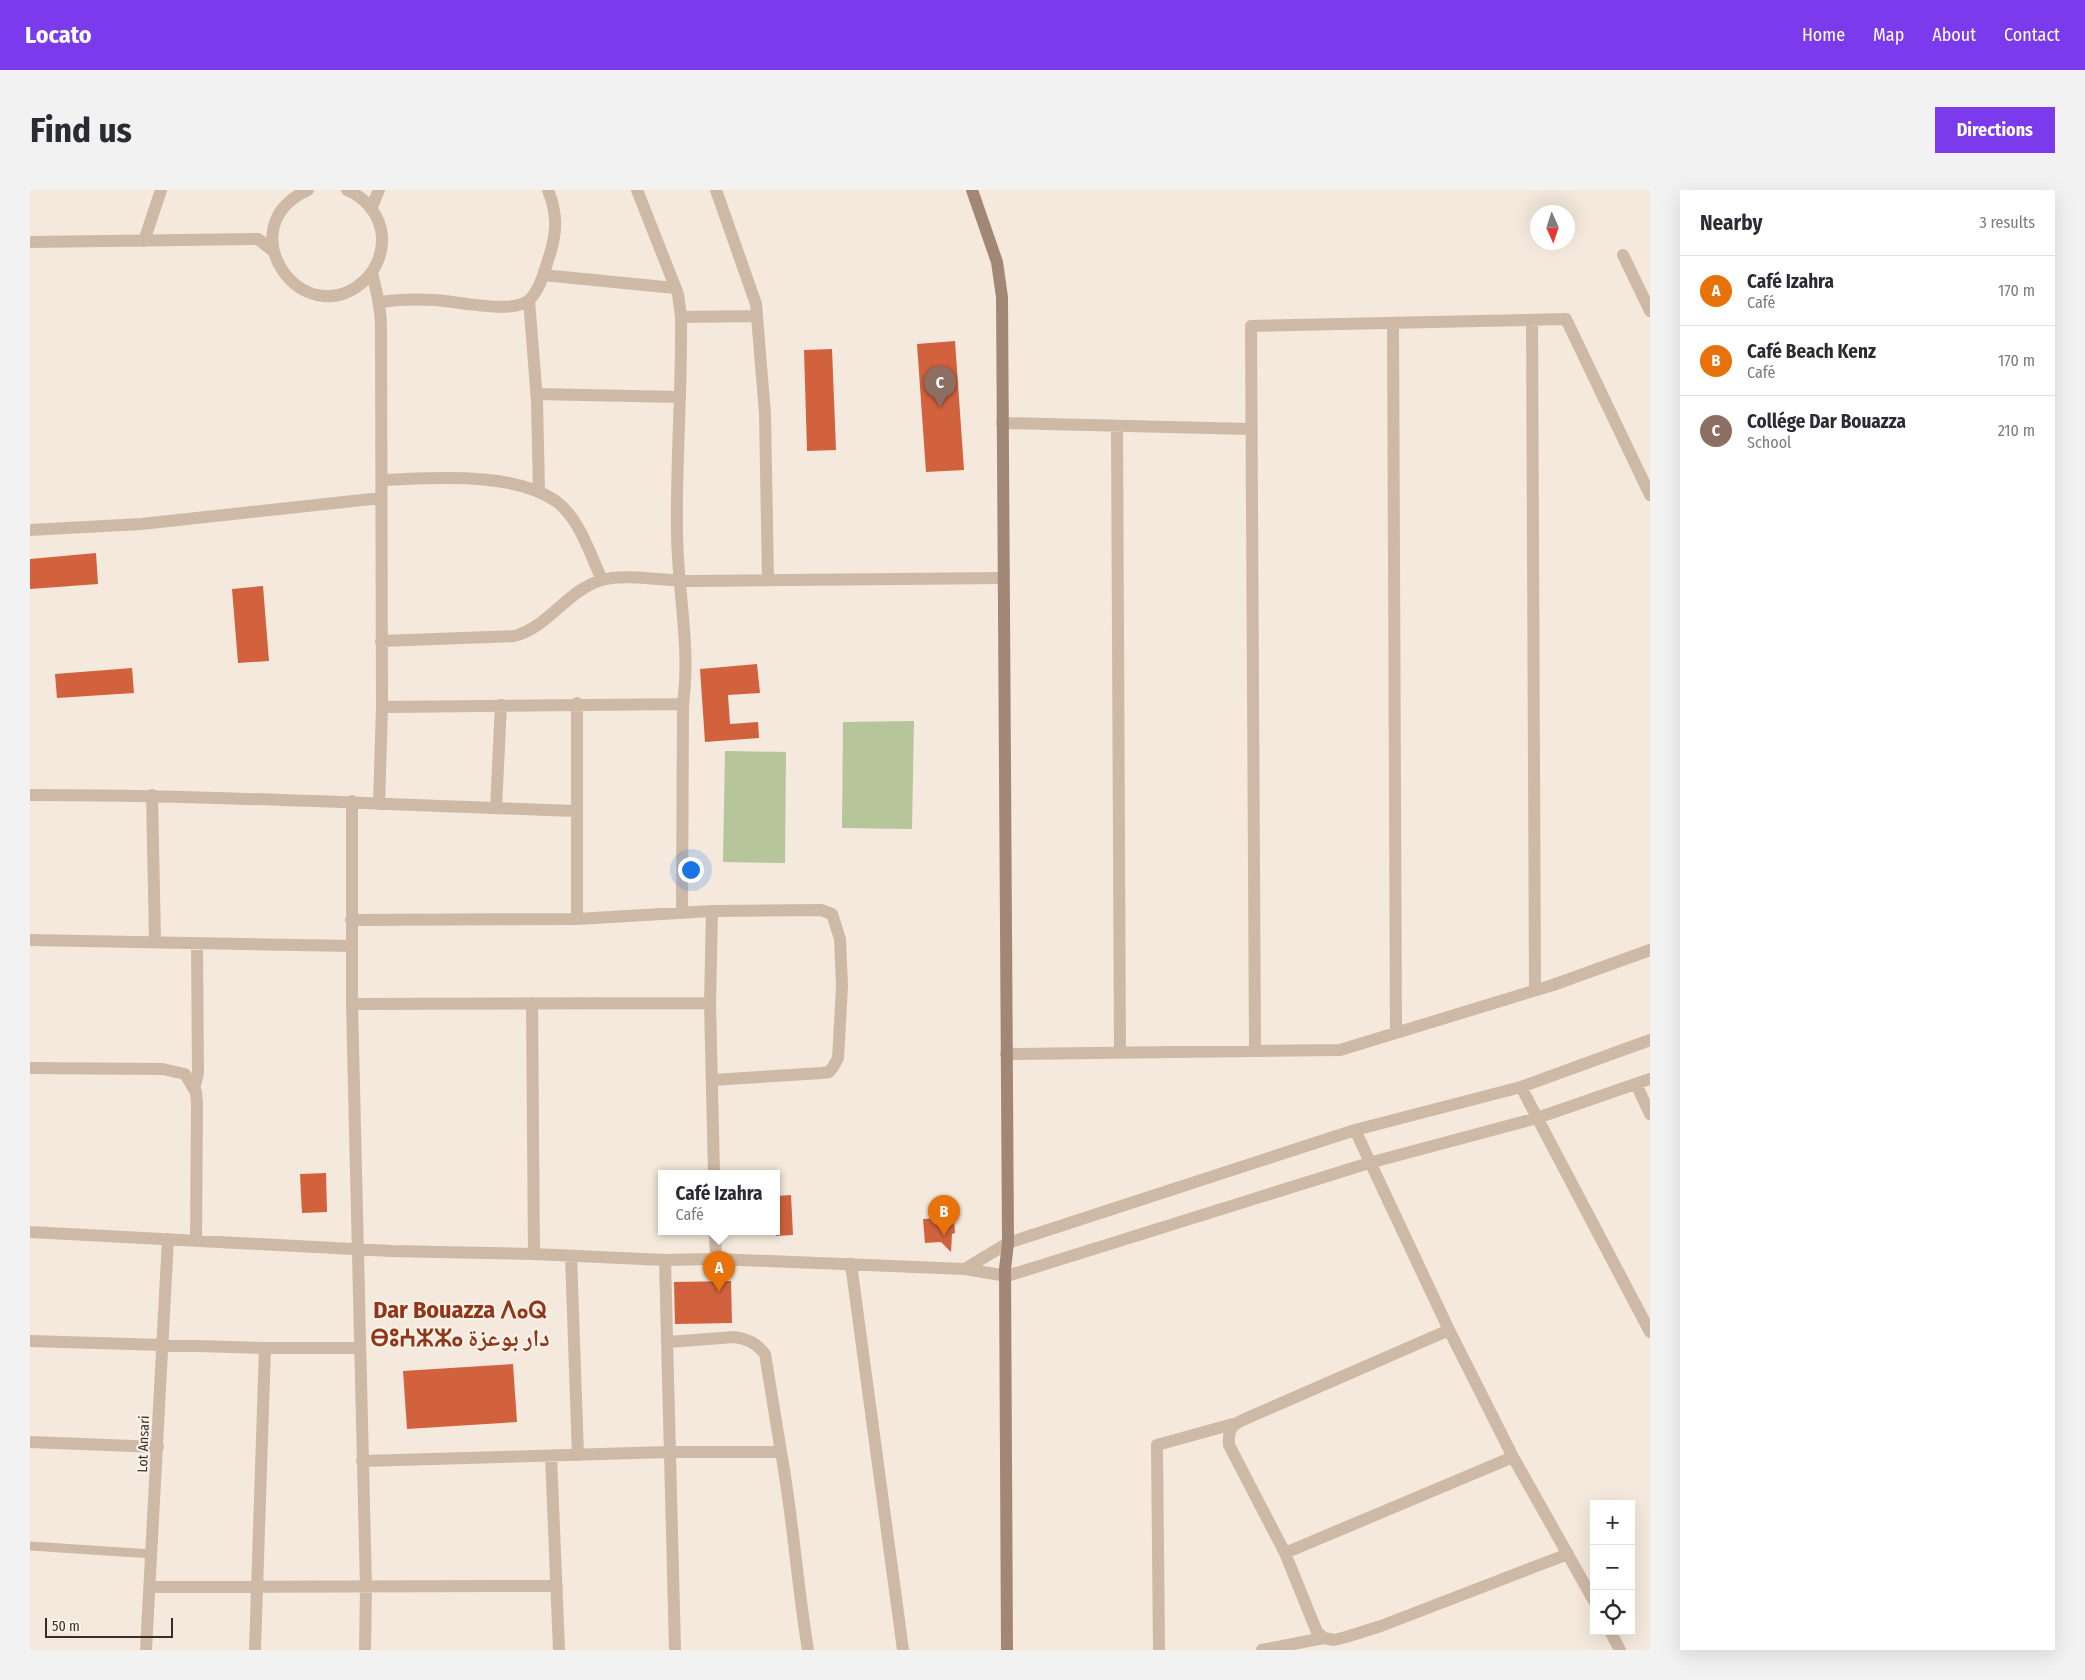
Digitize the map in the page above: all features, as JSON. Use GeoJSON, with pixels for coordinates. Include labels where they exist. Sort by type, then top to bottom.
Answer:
{"type":"FeatureCollection","features":[{"type":"Feature","properties":{"kind":"street"},"geometry":{"type":"LineString","coordinates":[[144,241],[161,190]]}},
{"type":"Feature","properties":{"kind":"street"},"geometry":{"type":"LineString","coordinates":[[258,239],[277,220],[290,201],[308,190]]}},
{"type":"Feature","properties":{"kind":"street"},"geometry":{"type":"LineString","coordinates":[[277,220],[273,235],[273,251],[283,273],[302,290],[326,296],[341,294],[355,288],[372,272],[380,257],[382,240],[379,224],[371,209],[361,198],[347,190]]}},
{"type":"Feature","properties":{"kind":"street"},"geometry":{"type":"LineString","coordinates":[[371,209],[379,190]]}},
{"type":"Feature","properties":{"kind":"street"},"geometry":{"type":"LineString","coordinates":[[539,492],[536,394],[529,300],[543,275],[555,240],[556,214],[548,190]]}},
{"type":"Feature","properties":{"kind":"street"},"geometry":{"type":"LineString","coordinates":[[637,190],[676,288],[680,317],[677,502],[678,582],[686,653],[683,704],[682,912]]}},
{"type":"Feature","properties":{"kind":"street"},"geometry":{"type":"LineString","coordinates":[[716,190],[756,304],[765,414],[768,580]]}},
{"type":"Feature","properties":{"kind":"street"},"geometry":{"type":"LineString","coordinates":[[972,190],[997,262],[1002,297],[1002,578],[1007,817],[1006,1054],[1008,1243],[1005,1269],[1007,1276],[1008,1650]]}},
{"type":"Feature","properties":{"kind":"street"},"geometry":{"type":"LineString","coordinates":[[30,242],[258,239],[273,251]]}},
{"type":"Feature","properties":{"kind":"street"},"geometry":{"type":"LineString","coordinates":[[1623,255],[1650,311]]}},
{"type":"Feature","properties":{"kind":"street"},"geometry":{"type":"LineString","coordinates":[[372,272],[378,297],[382,480],[382,707],[379,804]]}},
{"type":"Feature","properties":{"kind":"street"},"geometry":{"type":"LineString","coordinates":[[543,275],[676,288]]}},
{"type":"Feature","properties":{"kind":"street"},"geometry":{"type":"LineString","coordinates":[[355,288],[378,297],[400,299],[513,306],[529,300]]}},
{"type":"Feature","properties":{"kind":"street"},"geometry":{"type":"LineString","coordinates":[[680,317],[756,316]]}},
{"type":"Feature","properties":{"kind":"street"},"geometry":{"type":"LineString","coordinates":[[1255,1049],[1251,326],[1566,319],[1650,495]]}},
{"type":"Feature","properties":{"kind":"street"},"geometry":{"type":"LineString","coordinates":[[1532,320],[1536,990]]}},
{"type":"Feature","properties":{"kind":"street"},"geometry":{"type":"LineString","coordinates":[[1393,323],[1396,1033]]}},
{"type":"Feature","properties":{"kind":"street"},"geometry":{"type":"LineString","coordinates":[[536,394],[680,396]]}},
{"type":"Feature","properties":{"kind":"street"},"geometry":{"type":"LineString","coordinates":[[1002,424],[1251,429]]}},
{"type":"Feature","properties":{"kind":"street"},"geometry":{"type":"LineString","coordinates":[[1117,426],[1120,1052]]}},
{"type":"Feature","properties":{"kind":"street"},"geometry":{"type":"LineString","coordinates":[[382,480],[460,477],[520,486],[539,492],[558,502],[578,527],[602,580]]}},
{"type":"Feature","properties":{"kind":"street"},"geometry":{"type":"LineString","coordinates":[[30,530],[141,524],[381,498]]}},
{"type":"Feature","properties":{"kind":"street"},"geometry":{"type":"LineString","coordinates":[[381,641],[514,636],[529,632],[568,600],[602,580],[620,578],[678,582],[1002,578]]}},
{"type":"Feature","properties":{"kind":"street"},"geometry":{"type":"LineString","coordinates":[[577,704],[578,919]]}},
{"type":"Feature","properties":{"kind":"street"},"geometry":{"type":"LineString","coordinates":[[382,707],[683,704]]}},
{"type":"Feature","properties":{"kind":"street"},"geometry":{"type":"LineString","coordinates":[[496,808],[500,705]]}},
{"type":"Feature","properties":{"kind":"street"},"geometry":{"type":"LineString","coordinates":[[30,795],[152,795],[352,801],[379,804],[577,811]]}},
{"type":"Feature","properties":{"kind":"street"},"geometry":{"type":"LineString","coordinates":[[152,795],[155,942]]}},
{"type":"Feature","properties":{"kind":"street"},"geometry":{"type":"LineString","coordinates":[[352,801],[352,1004],[366,1588],[364,1650]]}},
{"type":"Feature","properties":{"kind":"street"},"geometry":{"type":"LineString","coordinates":[[351,920],[578,919],[712,911],[821,910],[832,914],[840,938],[842,986],[838,1058],[828,1072],[712,1080]]}},
{"type":"Feature","properties":{"kind":"street"},"geometry":{"type":"LineString","coordinates":[[712,911],[710,1003],[714,1170]]}},
{"type":"Feature","properties":{"kind":"street"},"geometry":{"type":"LineString","coordinates":[[30,940],[352,946]]}},
{"type":"Feature","properties":{"kind":"street"},"geometry":{"type":"LineString","coordinates":[[194,1089],[198,1073],[197,943]]}},
{"type":"Feature","properties":{"kind":"street"},"geometry":{"type":"LineString","coordinates":[[1006,1054],[1255,1049],[1340,1050],[1536,990],[1650,950]]}},
{"type":"Feature","properties":{"kind":"street"},"geometry":{"type":"LineString","coordinates":[[532,1003],[534,1254]]}},
{"type":"Feature","properties":{"kind":"street"},"geometry":{"type":"LineString","coordinates":[[352,1004],[710,1003]]}},
{"type":"Feature","properties":{"kind":"street"},"geometry":{"type":"LineString","coordinates":[[965,1269],[1008,1243],[1355,1130],[1521,1088],[1650,1040]]}},
{"type":"Feature","properties":{"kind":"street"},"geometry":{"type":"LineString","coordinates":[[30,1068],[178,1071],[185,1074],[194,1089],[197,1104],[196,1241]]}},
{"type":"Feature","properties":{"kind":"street"},"geometry":{"type":"LineString","coordinates":[[30,1232],[359,1249],[665,1260],[716,1258],[965,1269],[1007,1276],[1369,1163],[1537,1118],[1650,1079]]}},
{"type":"Feature","properties":{"kind":"street"},"geometry":{"type":"LineString","coordinates":[[1636,1084],[1650,1114]]}},
{"type":"Feature","properties":{"kind":"street"},"geometry":{"type":"LineString","coordinates":[[1521,1088],[1650,1332]]}},
{"type":"Feature","properties":{"kind":"street"},"geometry":{"type":"LineString","coordinates":[[1355,1130],[1449,1330],[1513,1457],[1590,1594]]}},
{"type":"Feature","properties":{"kind":"street"},"geometry":{"type":"LineString","coordinates":[[715,1235],[716,1258]]}},
{"type":"Feature","properties":{"kind":"street","name":"Lot Ansari"},"geometry":{"type":"LineString","coordinates":[[146,1650],[168,1239]]}},
{"type":"Feature","properties":{"kind":"street"},"geometry":{"type":"LineString","coordinates":[[571,1256],[578,1456]]}},
{"type":"Feature","properties":{"kind":"street"},"geometry":{"type":"LineString","coordinates":[[665,1260],[668,1342],[668,1452],[675,1650]]}},
{"type":"Feature","properties":{"kind":"street"},"geometry":{"type":"LineString","coordinates":[[852,1264],[903,1650]]}},
{"type":"Feature","properties":{"kind":"street"},"geometry":{"type":"LineString","coordinates":[[1159,1650],[1157,1445],[1233,1424],[1449,1330]]}},
{"type":"Feature","properties":{"kind":"street"},"geometry":{"type":"LineString","coordinates":[[668,1342],[743,1338],[757,1345],[765,1354],[787,1485],[798,1586],[808,1650]]}},
{"type":"Feature","properties":{"kind":"street"},"geometry":{"type":"LineString","coordinates":[[30,1341],[161,1346],[360,1348]]}},
{"type":"Feature","properties":{"kind":"street"},"geometry":{"type":"LineString","coordinates":[[255,1650],[265,1348]]}},
{"type":"Feature","properties":{"kind":"street"},"geometry":{"type":"LineString","coordinates":[[1233,1424],[1228,1432],[1229,1445],[1285,1553],[1316,1632],[1324,1638]]}},
{"type":"Feature","properties":{"kind":"street"},"geometry":{"type":"LineString","coordinates":[[30,1442],[158,1446]]}},
{"type":"Feature","properties":{"kind":"street"},"geometry":{"type":"LineString","coordinates":[[362,1461],[668,1452],[780,1452]]}},
{"type":"Feature","properties":{"kind":"street"},"geometry":{"type":"LineString","coordinates":[[551,1456],[559,1650]]}},
{"type":"Feature","properties":{"kind":"street"},"geometry":{"type":"LineString","coordinates":[[1285,1553],[1513,1457]]}},
{"type":"Feature","properties":{"kind":"street"},"geometry":{"type":"LineString","coordinates":[[1262,1650],[1324,1638],[1334,1640],[1381,1626],[1568,1554]]}},
{"type":"Feature","properties":{"kind":"street"},"geometry":{"type":"LineString","coordinates":[[150,1588],[557,1586]]}},
{"type":"Feature","properties":{"kind":"street"},"geometry":{"type":"LineString","coordinates":[[1612,1635],[1620,1650]]}},
{"type":"Feature","properties":{"kind":"lane"},"geometry":{"type":"LineString","coordinates":[[30,1546],[152,1554]]}},
{"type":"Feature","properties":{"kind":"green space"},"geometry":{"type":"Polygon","coordinates":[[[914,721],[912,829],[842,828],[843,722],[914,721]]]}},
{"type":"Feature","properties":{"kind":"green space"},"geometry":{"type":"Polygon","coordinates":[[[725,751],[786,752],[785,863],[723,862],[725,751]]]}},
{"type":"Feature","properties":{"kind":"building"},"geometry":{"type":"Polygon","coordinates":[[[955,341],[964,470],[926,472],[917,344],[955,341]]]}},
{"type":"Feature","properties":{"kind":"building"},"geometry":{"type":"Polygon","coordinates":[[[832,349],[836,450],[807,451],[804,350],[832,349]]]}},
{"type":"Feature","properties":{"kind":"building"},"geometry":{"type":"Polygon","coordinates":[[[96,553],[98,584],[30,589],[30,559],[96,553]]]}},
{"type":"Feature","properties":{"kind":"building"},"geometry":{"type":"Polygon","coordinates":[[[263,586],[269,661],[238,663],[232,589],[263,586]]]}},
{"type":"Feature","properties":{"kind":"building"},"geometry":{"type":"Polygon","coordinates":[[[757,664],[760,693],[728,695],[730,724],[758,722],[759,738],[705,742],[700,669],[757,664]]]}},
{"type":"Feature","properties":{"kind":"building"},"geometry":{"type":"Polygon","coordinates":[[[132,668],[134,693],[57,698],[55,674],[132,668]]]}},
{"type":"Feature","properties":{"kind":"building"},"geometry":{"type":"Polygon","coordinates":[[[326,1173],[327,1212],[302,1213],[300,1174],[326,1173]]]}},
{"type":"Feature","properties":{"kind":"building"},"geometry":{"type":"Polygon","coordinates":[[[791,1195],[793,1235],[776,1236],[780,1235],[780,1196],[791,1195]]]}},
{"type":"Feature","properties":{"kind":"building"},"geometry":{"type":"Polygon","coordinates":[[[954,1217],[955,1233],[952,1234],[951,1252],[941,1242],[925,1243],[923,1219],[954,1217]]]}},
{"type":"Feature","properties":{"kind":"building"},"geometry":{"type":"Polygon","coordinates":[[[731,1281],[732,1323],[675,1324],[674,1282],[731,1281]]]}},
{"type":"Feature","properties":{"kind":"building"},"geometry":{"type":"Polygon","coordinates":[[[513,1364],[517,1422],[407,1429],[403,1371],[513,1364]]]}},
{"type":"Feature","properties":{"kind":"place","name":"Collége Dar Bouazza"},"geometry":{"type":"Point","coordinates":[940,407]}},
{"type":"Feature","properties":{"kind":"place","name":"Café Beach Kenz"},"geometry":{"type":"Point","coordinates":[944,1236]}},
{"type":"Feature","properties":{"kind":"place","name":"Café Izahra"},"geometry":{"type":"Point","coordinates":[719,1292]}},
{"type":"Feature","properties":{"kind":"district","name":"Dar Bouazza ⴷⴰⵕ ⴱⵓⵄⵣⵣⴰ دار بوعزة"},"geometry":{"type":"Point","coordinates":[460,1324]}}]}
